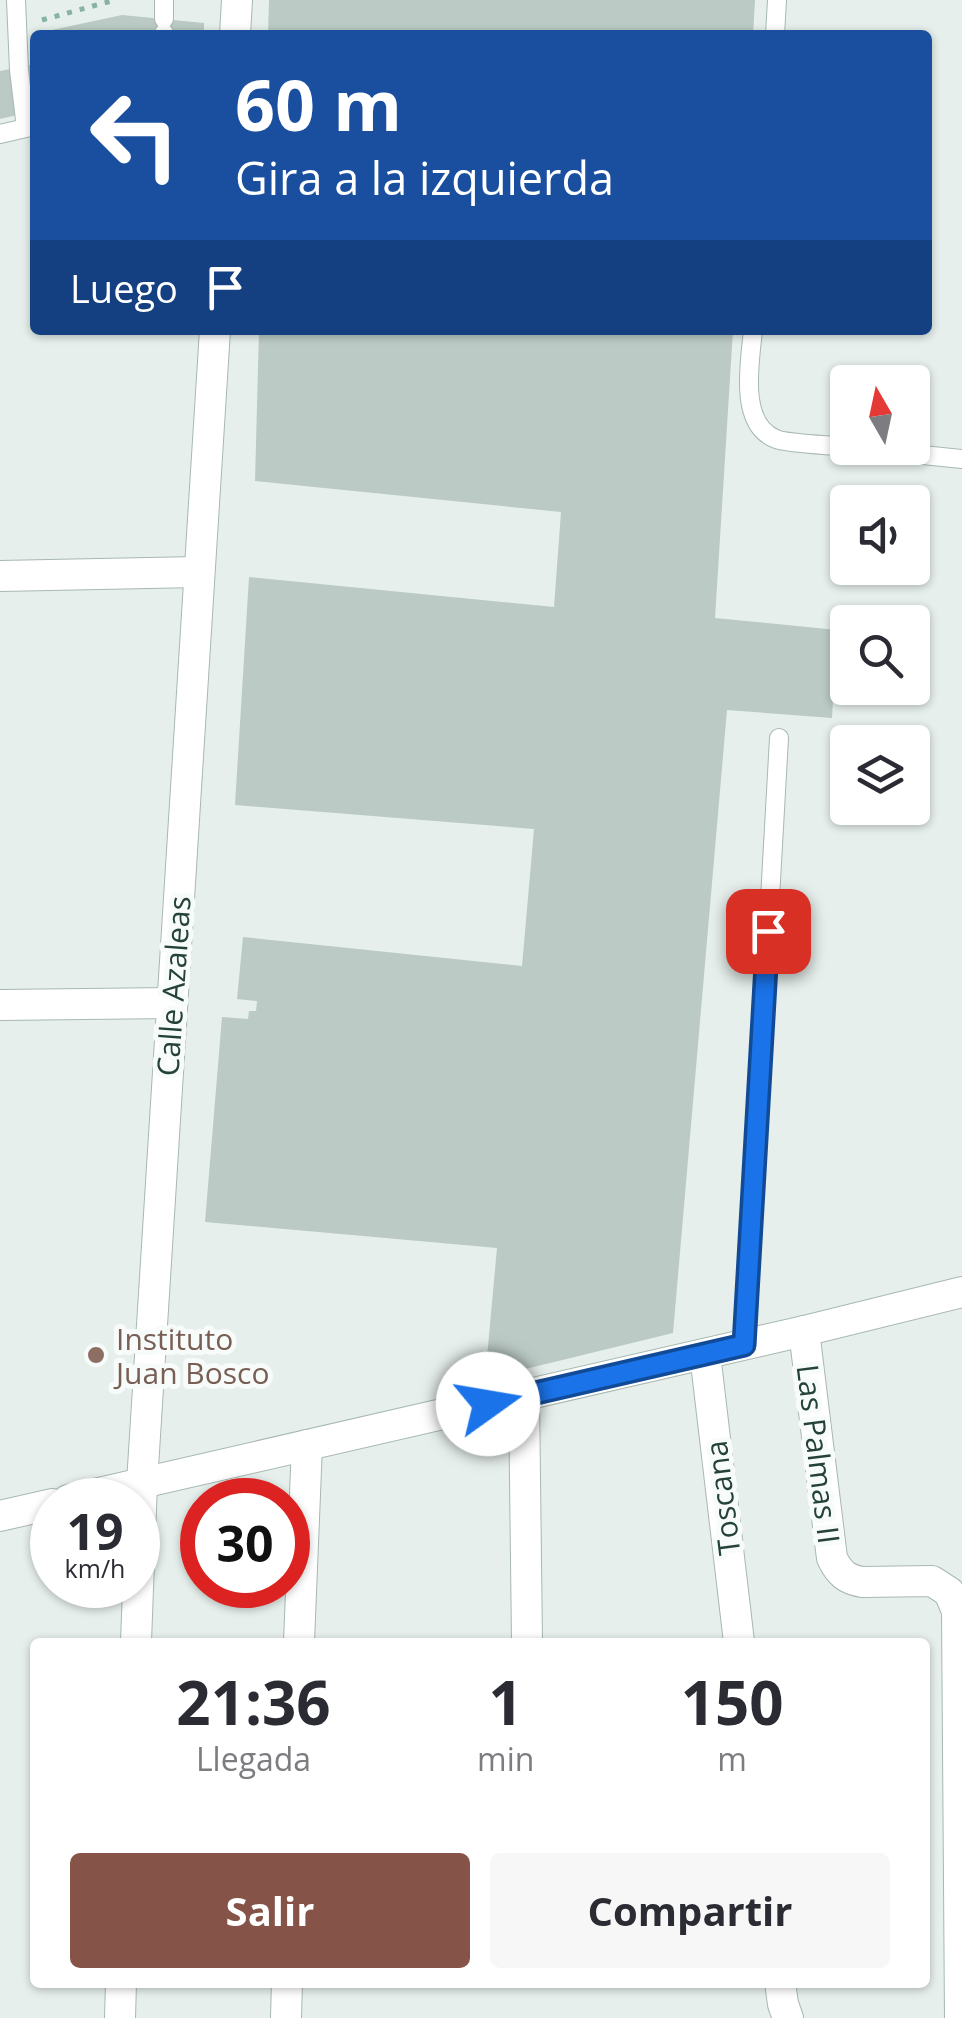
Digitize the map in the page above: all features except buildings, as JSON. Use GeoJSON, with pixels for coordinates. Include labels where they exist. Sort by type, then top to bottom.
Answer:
{"type":"FeatureCollection","features":[{"type":"Feature","properties":{"kind":"street"},"geometry":{"type":"LineString","coordinates":[[235,30],[237,0]]}},
{"type":"Feature","properties":{"kind":"street","name":"Calle Azaleas"},"geometry":{"type":"LineString","coordinates":[[142,1478],[215,335]]}},
{"type":"Feature","properties":{"kind":"street"},"geometry":{"type":"LineString","coordinates":[[0,576],[198,572]]}},
{"type":"Feature","properties":{"kind":"street"},"geometry":{"type":"LineString","coordinates":[[0,1006],[172,1003]]}},
{"type":"Feature","properties":{"kind":"street"},"geometry":{"type":"LineString","coordinates":[[160,1479],[962,1292]]}},
{"type":"Feature","properties":{"kind":"street","name":"Las Palmas II"},"geometry":{"type":"LineString","coordinates":[[804,1331],[836,1567],[852,1580],[862,1582],[932,1581],[949,1592],[957,1611],[960,2018]]}},
{"type":"Feature","properties":{"kind":"street","name":"Toscana"},"geometry":{"type":"LineString","coordinates":[[705,1354],[739,1638]]}},
{"type":"Feature","properties":{"kind":"street"},"geometry":{"type":"LineString","coordinates":[[524,1396],[526,1638]]}},
{"type":"Feature","properties":{"kind":"street"},"geometry":{"type":"LineString","coordinates":[[300,1638],[306,1446]]}},
{"type":"Feature","properties":{"kind":"street"},"geometry":{"type":"LineString","coordinates":[[0,1516],[30,1509]]}},
{"type":"Feature","properties":{"kind":"street","name":"Calle Azaleas"},"geometry":{"type":"LineString","coordinates":[[136,1638],[137,1608]]}},
{"type":"Feature","properties":{"kind":"street"},"geometry":{"type":"LineString","coordinates":[[120,2018],[121,1988]]}},
{"type":"Feature","properties":{"kind":"street"},"geometry":{"type":"LineString","coordinates":[[286,2018],[287,1988]]}},
{"type":"Feature","properties":{"kind":"lane"},"geometry":{"type":"LineString","coordinates":[[0,134],[26,128],[16,0]]}},
{"type":"Feature","properties":{"kind":"lane"},"geometry":{"type":"LineString","coordinates":[[774,30],[777,0]]}},
{"type":"Feature","properties":{"kind":"lane"},"geometry":{"type":"LineString","coordinates":[[753,335],[748,394],[758,423],[776,439],[830,445]]}},
{"type":"Feature","properties":{"kind":"lane"},"geometry":{"type":"LineString","coordinates":[[930,456],[962,459]]}},
{"type":"Feature","properties":{"kind":"lane"},"geometry":{"type":"LineString","coordinates":[[744,1345],[779,738]]}},
{"type":"Feature","properties":{"kind":"path"},"geometry":{"type":"LineString","coordinates":[[18,27],[115,0]]}},
{"type":"Feature","properties":{"kind":"place","name":"Instituto Juan Bosco"},"geometry":{"type":"Point","coordinates":[96,1355]}},
{"type":"Feature","properties":{"kind":"route"},"geometry":{"type":"LineString","coordinates":[[488,1404],[744,1345],[768,931]]}}]}
